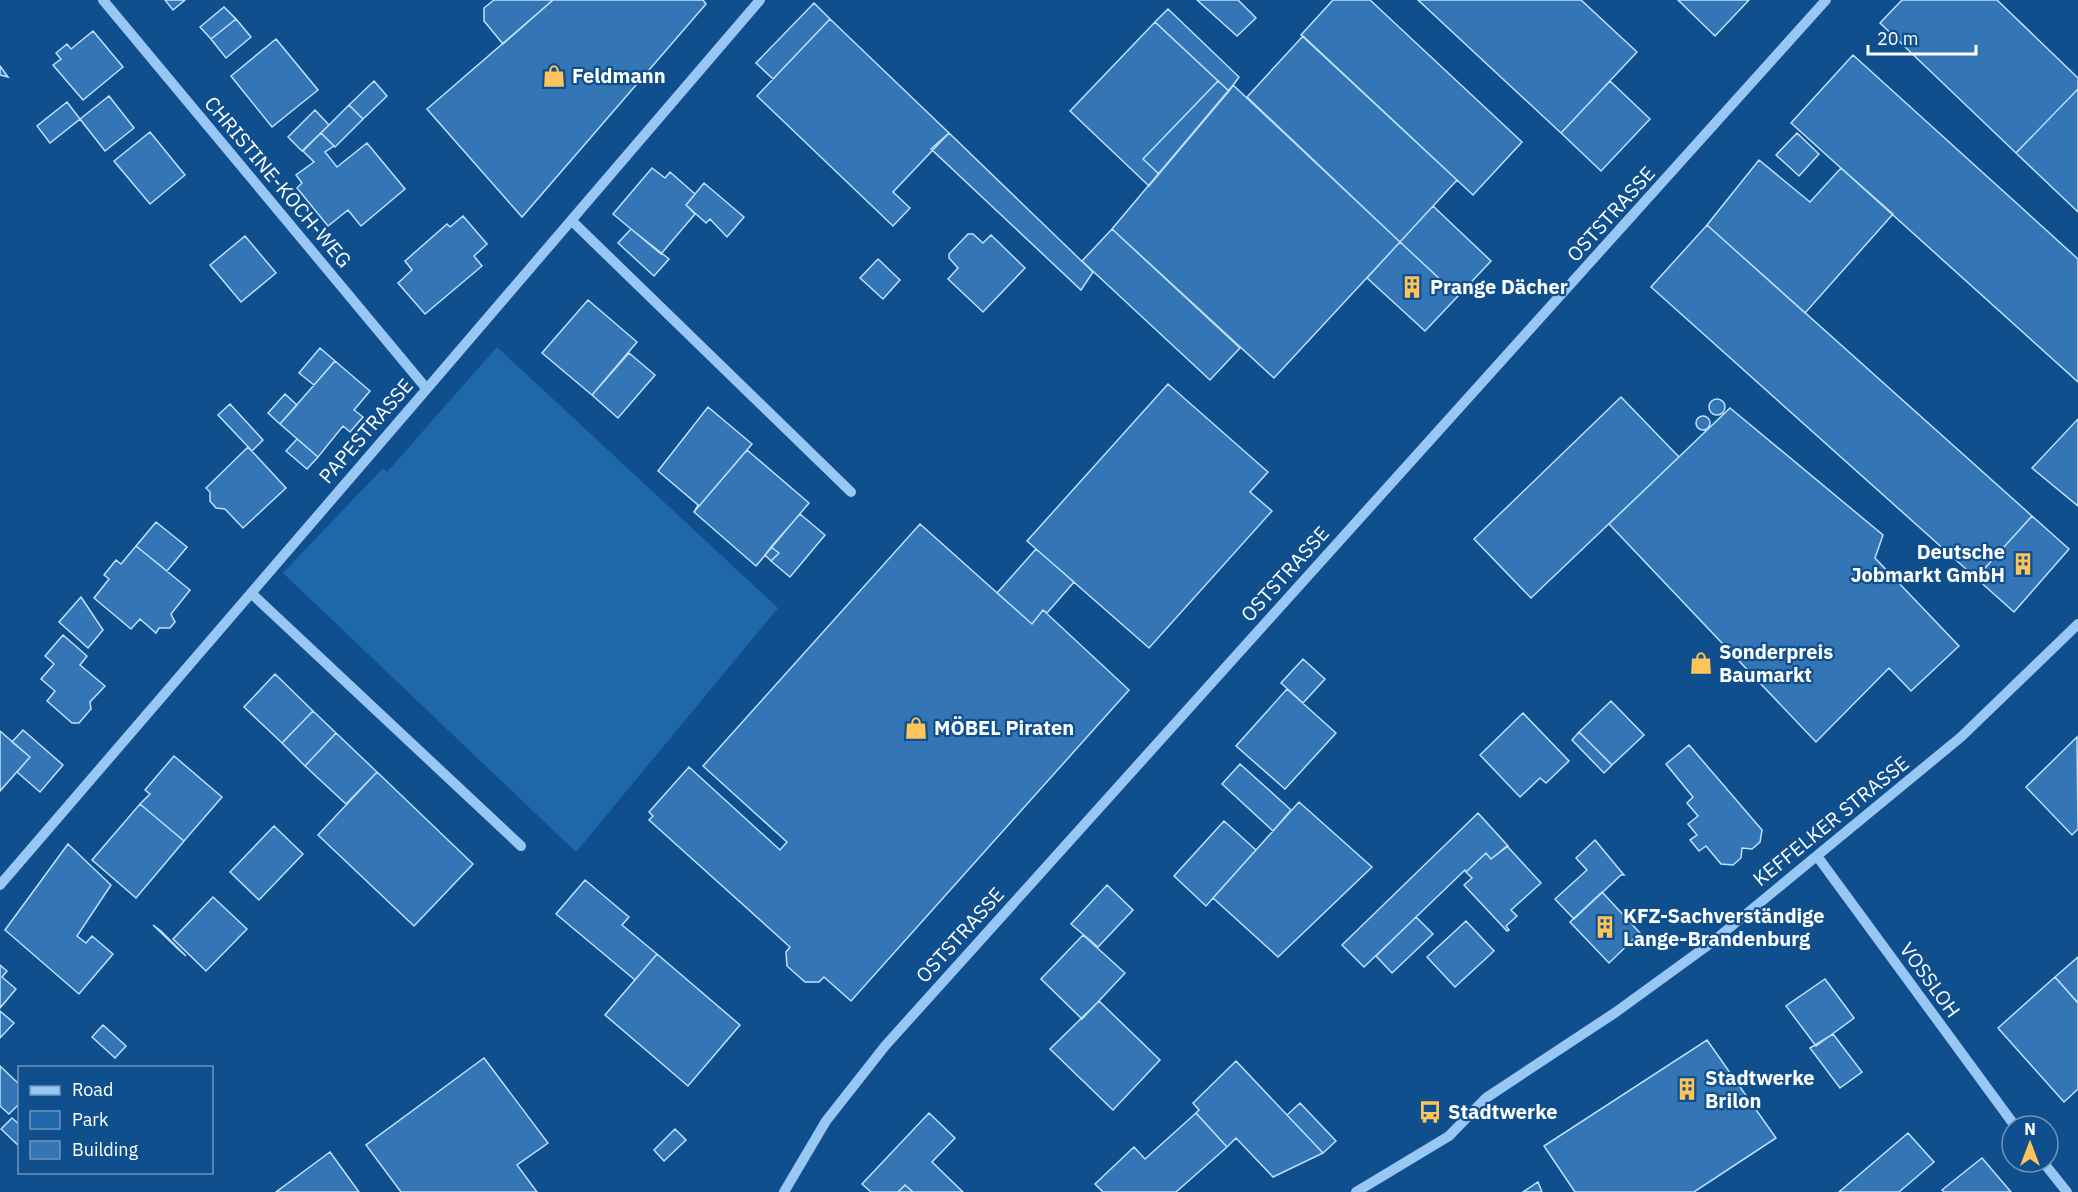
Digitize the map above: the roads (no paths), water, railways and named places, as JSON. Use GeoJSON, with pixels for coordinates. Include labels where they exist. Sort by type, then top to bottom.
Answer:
{"type":"FeatureCollection","features":[{"type":"Feature","properties":{"kind":"street","name":"CHRISTINE-KOCH-WEG"},"geometry":{"type":"LineString","coordinates":[[103,0],[426,388]]}},
{"type":"Feature","properties":{"kind":"street","name":"PAPESTRASSE"},"geometry":{"type":"LineString","coordinates":[[0,885],[426,388],[573,221],[760,0]]}},
{"type":"Feature","properties":{"kind":"street","name":"OSTSTRASSE"},"geometry":{"type":"LineString","coordinates":[[786,1190],[826,1121],[885,1046],[1826,0]]}},
{"type":"Feature","properties":{"kind":"street"},"geometry":{"type":"LineString","coordinates":[[573,221],[850,492]]}},
{"type":"Feature","properties":{"kind":"street"},"geometry":{"type":"LineString","coordinates":[[250,593],[521,846]]}},
{"type":"Feature","properties":{"kind":"street","name":"KEFFELKER STRASSE"},"geometry":{"type":"LineString","coordinates":[[1356,1192],[1449,1136],[1486,1098],[1616,1012],[1711,943],[1961,737],[2078,624]]}},
{"type":"Feature","properties":{"kind":"street","name":"VOSSLOH"},"geometry":{"type":"LineString","coordinates":[[1817,856],[2006,1114]]}},
{"type":"Feature","properties":{"kind":"street"},"geometry":{"type":"LineString","coordinates":[[2053,1174],[2067,1192]]}},
{"type":"Feature","properties":{"kind":"place","name":"Feldmann"},"geometry":{"type":"Point","coordinates":[554,76]}},
{"type":"Feature","properties":{"kind":"place","name":"Prange Dächer"},"geometry":{"type":"Point","coordinates":[1412,287]}},
{"type":"Feature","properties":{"kind":"place","name":"Deutsche Jobmarkt GmbH"},"geometry":{"type":"Point","coordinates":[2023,564]}},
{"type":"Feature","properties":{"kind":"place","name":"Sonderpreis Baumarkt"},"geometry":{"type":"Point","coordinates":[1701,663]}},
{"type":"Feature","properties":{"kind":"place","name":"MÖBEL Piraten"},"geometry":{"type":"Point","coordinates":[916,728]}},
{"type":"Feature","properties":{"kind":"place","name":"KFZ-Sachverständige Lange-Brandenburg"},"geometry":{"type":"Point","coordinates":[1605,927]}},
{"type":"Feature","properties":{"kind":"place","name":"Stadtwerke Brilon"},"geometry":{"type":"Point","coordinates":[1687,1089]}},
{"type":"Feature","properties":{"kind":"place","name":"Stadtwerke"},"geometry":{"type":"Point","coordinates":[1430,1112]}}]}
